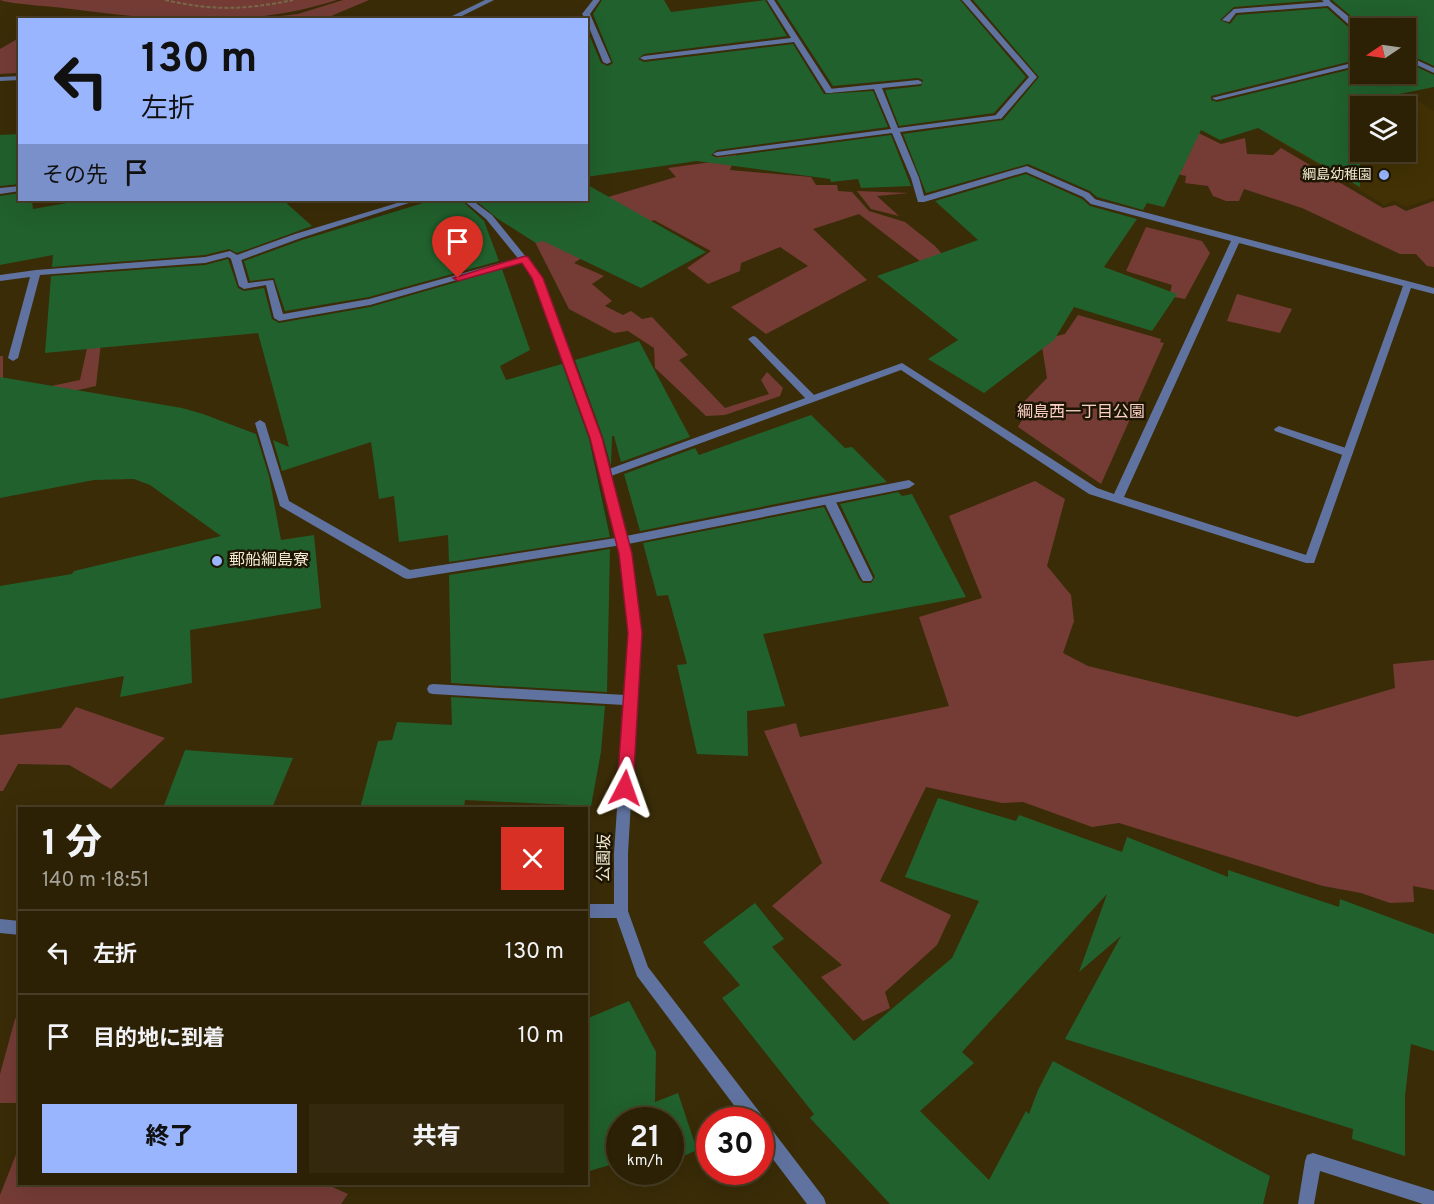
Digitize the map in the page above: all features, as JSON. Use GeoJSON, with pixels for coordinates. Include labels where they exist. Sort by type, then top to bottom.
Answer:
{"type":"FeatureCollection","features":[{"type":"Feature","properties":{"kind":"street"},"geometry":{"type":"LineString","coordinates":[[451,18],[491,0]]}},
{"type":"Feature","properties":{"kind":"street"},"geometry":{"type":"LineString","coordinates":[[583,18],[582,16],[597,0]]}},
{"type":"Feature","properties":{"kind":"street"},"geometry":{"type":"LineString","coordinates":[[771,0],[829,91],[918,82]]}},
{"type":"Feature","properties":{"kind":"street"},"geometry":{"type":"LineString","coordinates":[[717,154],[998,117],[1033,77],[966,0]]}},
{"type":"Feature","properties":{"kind":"street"},"geometry":{"type":"LineString","coordinates":[[1226,20],[1234,11],[1327,1],[1350,21]]}},
{"type":"Feature","properties":{"kind":"street"},"geometry":{"type":"LineString","coordinates":[[588,27],[607,62]]}},
{"type":"Feature","properties":{"kind":"street"},"geometry":{"type":"LineString","coordinates":[[644,58],[796,40]]}},
{"type":"Feature","properties":{"kind":"street"},"geometry":{"type":"LineString","coordinates":[[1416,62],[1434,71]]}},
{"type":"Feature","properties":{"kind":"street"},"geometry":{"type":"LineString","coordinates":[[1216,98],[1350,65]]}},
{"type":"Feature","properties":{"kind":"street"},"geometry":{"type":"LineString","coordinates":[[0,79],[18,78]]}},
{"type":"Feature","properties":{"kind":"street"},"geometry":{"type":"LineString","coordinates":[[877,86],[897,131],[921,200],[1027,169],[1086,195],[1094,202],[1434,291]]}},
{"type":"Feature","properties":{"kind":"street"},"geometry":{"type":"LineString","coordinates":[[0,191],[18,188]]}},
{"type":"Feature","properties":{"kind":"street"},"geometry":{"type":"LineString","coordinates":[[236,259],[298,236],[411,201]]}},
{"type":"Feature","properties":{"kind":"street","name":"公園坂"},"geometry":{"type":"LineString","coordinates":[[468,201],[489,217],[538,278],[596,438],[622,541],[635,633],[621,854],[621,911],[642,971],[745,1107]]}},
{"type":"Feature","properties":{"kind":"street"},"geometry":{"type":"LineString","coordinates":[[1117,499],[1237,238]]}},
{"type":"Feature","properties":{"kind":"street"},"geometry":{"type":"LineString","coordinates":[[0,278],[36,273],[205,260],[230,254],[236,259],[244,286],[270,282],[279,318],[370,302],[525,260]]}},
{"type":"Feature","properties":{"kind":"street"},"geometry":{"type":"LineString","coordinates":[[13,358],[36,273]]}},
{"type":"Feature","properties":{"kind":"street"},"geometry":{"type":"LineString","coordinates":[[606,474],[902,366],[1093,491],[1310,560],[1408,284]]}},
{"type":"Feature","properties":{"kind":"street"},"geometry":{"type":"LineString","coordinates":[[753,339],[812,399]]}},
{"type":"Feature","properties":{"kind":"street"},"geometry":{"type":"LineString","coordinates":[[260,423],[284,503],[408,575],[622,541],[909,484]]}},
{"type":"Feature","properties":{"kind":"street"},"geometry":{"type":"LineString","coordinates":[[1279,429],[1348,453]]}},
{"type":"Feature","properties":{"kind":"street"},"geometry":{"type":"LineString","coordinates":[[829,500],[867,578]]}},
{"type":"Feature","properties":{"kind":"street"},"geometry":{"type":"LineString","coordinates":[[433,689],[630,700]]}},
{"type":"Feature","properties":{"kind":"street"},"geometry":{"type":"LineString","coordinates":[[588,911],[621,911]]}},
{"type":"Feature","properties":{"kind":"street"},"geometry":{"type":"LineString","coordinates":[[0,926],[18,928]]}},
{"type":"Feature","properties":{"kind":"street"},"geometry":{"type":"LineString","coordinates":[[774,1146],[818,1204]]}},
{"type":"Feature","properties":{"kind":"street"},"geometry":{"type":"LineString","coordinates":[[1306,1204],[1313,1161],[1434,1199]]}},
{"type":"Feature","properties":{"kind":"path"},"geometry":{"type":"LineString","coordinates":[[165,0],[195,7],[248,9],[293,0]]}},
{"type":"Feature","properties":{"kind":"shaded area","name":"綱島幼稚園"},"geometry":{"type":"Polygon","coordinates":[[[1416,100],[1434,111],[1434,198],[1405,207],[1394,201],[1384,205],[1265,133],[1350,111],[1350,162],[1416,162],[1416,100]]]}},
{"type":"Feature","properties":{"kind":"green space"},"geometry":{"type":"Polygon","coordinates":[[[0,0],[337,0],[268,16],[245,18],[156,18],[0,0]]]}},
{"type":"Feature","properties":{"kind":"green space"},"geometry":{"type":"Polygon","coordinates":[[[343,0],[369,0],[326,18],[264,18],[298,14],[343,0]]]}},
{"type":"Feature","properties":{"kind":"green space"},"geometry":{"type":"Polygon","coordinates":[[[18,39],[18,71],[16,73],[0,74],[0,49],[18,39]]]}},
{"type":"Feature","properties":{"kind":"green space"},"geometry":{"type":"Polygon","coordinates":[[[1184,126],[1221,144],[1245,138],[1247,154],[1273,155],[1281,148],[1383,208],[1395,205],[1406,211],[1434,201],[1434,267],[1427,266],[1416,254],[1400,254],[1302,208],[1244,189],[1239,201],[1226,201],[1213,196],[1208,186],[1185,183],[1186,176],[1128,163],[1184,126]]]}},
{"type":"Feature","properties":{"kind":"green space"},"geometry":{"type":"Polygon","coordinates":[[[736,155],[730,170],[811,177],[816,185],[837,185],[838,191],[852,192],[869,211],[905,222],[935,246],[950,263],[960,292],[859,214],[813,229],[867,280],[766,334],[731,307],[808,266],[780,247],[741,263],[740,271],[708,284],[687,268],[711,251],[654,220],[631,229],[598,200],[676,177],[668,168],[712,162],[711,158],[736,155]]]}},
{"type":"Feature","properties":{"kind":"green space"},"geometry":{"type":"Polygon","coordinates":[[[857,191],[909,193],[877,196],[899,216],[871,209],[857,191]]]}},
{"type":"Feature","properties":{"kind":"green space"},"geometry":{"type":"Polygon","coordinates":[[[536,218],[585,256],[574,263],[604,276],[592,284],[612,301],[605,306],[623,315],[631,311],[642,319],[652,317],[688,355],[679,360],[725,408],[769,394],[761,380],[767,372],[783,388],[780,396],[725,415],[706,416],[655,368],[654,348],[628,331],[614,333],[569,309],[535,242],[536,218]]]}},
{"type":"Feature","properties":{"kind":"green space"},"geometry":{"type":"Polygon","coordinates":[[[1146,227],[1202,241],[1210,253],[1185,299],[1169,296],[1172,285],[1126,271],[1146,227]]]}},
{"type":"Feature","properties":{"kind":"green space"},"geometry":{"type":"Polygon","coordinates":[[[1237,294],[1292,309],[1280,333],[1227,321],[1237,294]]]}},
{"type":"Feature","properties":{"kind":"green space","name":"綱島西一丁目公園"},"geometry":{"type":"Polygon","coordinates":[[[1078,315],[1161,339],[1160,342],[1164,343],[1101,484],[1018,427],[1023,418],[1014,412],[1047,378],[1041,340],[1065,334],[1078,315]]]}},
{"type":"Feature","properties":{"kind":"green space"},"geometry":{"type":"Polygon","coordinates":[[[101,342],[96,386],[20,403],[0,433],[0,356],[3,356],[3,396],[80,380],[88,344],[101,342]]]}},
{"type":"Feature","properties":{"kind":"green space"},"geometry":{"type":"Polygon","coordinates":[[[1035,481],[1065,499],[1047,566],[1071,595],[1074,621],[1063,653],[1088,666],[1297,717],[1395,688],[1393,664],[1434,660],[1434,890],[1413,886],[1414,902],[1390,903],[1361,893],[1323,886],[1119,823],[1092,827],[1023,802],[1002,803],[926,787],[880,881],[951,915],[937,945],[885,992],[890,1008],[863,1021],[821,977],[842,965],[772,906],[822,863],[764,731],[796,723],[800,737],[949,706],[919,617],[982,598],[949,516],[1035,481]]]}},
{"type":"Feature","properties":{"kind":"green space"},"geometry":{"type":"Polygon","coordinates":[[[76,707],[165,738],[111,789],[69,765],[18,764],[3,791],[0,791],[0,735],[61,728],[76,707]]]}},
{"type":"Feature","properties":{"kind":"green space"},"geometry":{"type":"Polygon","coordinates":[[[18,1016],[18,1103],[0,1103],[0,1074],[15,1019],[18,1016]]]}},
{"type":"Feature","properties":{"kind":"green space"},"geometry":{"type":"Polygon","coordinates":[[[18,1150],[18,1185],[328,1185],[348,1194],[341,1204],[0,1204],[0,1195],[18,1150]]]}},
{"type":"Feature","properties":{"kind":"building"},"geometry":{"type":"Polygon","coordinates":[[[602,0],[664,0],[671,12],[765,0],[787,36],[644,54],[638,59],[644,62],[793,44],[824,94],[873,91],[888,127],[717,150],[711,155],[717,158],[891,135],[911,186],[861,188],[858,179],[831,182],[830,179],[697,161],[588,177],[588,32],[601,63],[608,66],[613,63],[593,14],[602,0]]]}},
{"type":"Feature","properties":{"kind":"building"},"geometry":{"type":"Polygon","coordinates":[[[777,0],[960,0],[1026,77],[994,113],[899,126],[885,90],[921,86],[923,80],[918,78],[833,86],[777,0]]]}},
{"type":"Feature","properties":{"kind":"building"},"geometry":{"type":"Polygon","coordinates":[[[973,0],[1320,0],[1234,7],[1220,20],[1230,24],[1237,15],[1327,8],[1350,29],[1350,61],[1211,96],[1211,100],[1217,102],[1350,69],[1350,84],[1416,84],[1416,67],[1434,75],[1434,87],[1390,96],[1350,96],[1350,162],[1360,162],[1360,187],[1258,128],[1220,140],[1201,130],[1164,207],[1147,203],[1143,210],[1097,197],[1090,191],[1028,164],[926,193],[903,134],[1003,120],[1039,77],[973,0]]]}},
{"type":"Feature","properties":{"kind":"building"},"geometry":{"type":"Polygon","coordinates":[[[1332,0],[1434,0],[1434,66],[1416,58],[1416,18],[1353,18],[1332,0]]]}},
{"type":"Feature","properties":{"kind":"building"},"geometry":{"type":"Polygon","coordinates":[[[18,134],[18,184],[0,186],[0,135],[18,134]]]}},
{"type":"Feature","properties":{"kind":"building"},"geometry":{"type":"Polygon","coordinates":[[[1026,174],[1082,199],[1090,206],[1137,219],[1104,267],[1177,294],[1152,331],[1074,307],[1054,340],[984,393],[928,359],[958,340],[877,276],[978,240],[935,201],[1026,174]]]}},
{"type":"Feature","properties":{"kind":"building"},"geometry":{"type":"Polygon","coordinates":[[[588,185],[706,252],[641,288],[543,241],[536,243],[498,219],[476,201],[588,201],[588,185]]]}},
{"type":"Feature","properties":{"kind":"building"},"geometry":{"type":"Polygon","coordinates":[[[18,193],[18,201],[32,201],[33,209],[78,201],[284,201],[312,226],[237,253],[229,249],[205,255],[52,267],[53,255],[0,265],[0,196],[18,193]]]}},
{"type":"Feature","properties":{"kind":"building"},"geometry":{"type":"Polygon","coordinates":[[[430,201],[462,201],[484,221],[499,261],[369,297],[285,311],[274,278],[250,281],[244,261],[302,240],[430,201]]]}},
{"type":"Feature","properties":{"kind":"building"},"geometry":{"type":"Polygon","coordinates":[[[228,259],[238,288],[244,291],[264,288],[272,319],[279,323],[370,307],[502,269],[530,350],[500,366],[506,380],[562,364],[589,439],[610,537],[449,562],[448,535],[399,542],[394,496],[379,499],[371,442],[282,471],[273,440],[289,447],[258,333],[45,353],[51,276],[205,265],[228,259]]]}},
{"type":"Feature","properties":{"kind":"building"},"geometry":{"type":"Polygon","coordinates":[[[639,341],[690,437],[621,462],[614,436],[612,436],[611,466],[575,360],[639,341]]]}},
{"type":"Feature","properties":{"kind":"building","name":"郵船綱島寮"},"geometry":{"type":"Polygon","coordinates":[[[0,377],[182,408],[256,434],[269,476],[281,540],[314,535],[321,608],[190,630],[192,683],[120,697],[124,676],[0,699],[0,586],[72,574],[74,571],[221,536],[150,485],[134,479],[94,480],[0,498],[0,377]]]}},
{"type":"Feature","properties":{"kind":"building"},"geometry":{"type":"Polygon","coordinates":[[[811,415],[845,448],[852,447],[887,482],[640,531],[624,474],[695,448],[699,455],[811,415]]]}},
{"type":"Feature","properties":{"kind":"building"},"geometry":{"type":"Polygon","coordinates":[[[898,492],[902,496],[912,494],[966,597],[763,634],[785,706],[747,711],[748,756],[697,754],[677,665],[687,664],[668,595],[657,596],[643,543],[824,507],[859,579],[863,583],[871,583],[875,577],[840,504],[898,492]]]}},
{"type":"Feature","properties":{"kind":"building"},"geometry":{"type":"Polygon","coordinates":[[[610,549],[607,692],[451,683],[449,575],[610,549]]]}},
{"type":"Feature","properties":{"kind":"building"},"geometry":{"type":"Polygon","coordinates":[[[451,697],[605,706],[601,752],[591,806],[465,800],[464,807],[360,807],[378,741],[392,740],[397,722],[452,725],[451,697]]]}},
{"type":"Feature","properties":{"kind":"building"},"geometry":{"type":"Polygon","coordinates":[[[185,750],[293,758],[272,807],[163,807],[185,750]]]}},
{"type":"Feature","properties":{"kind":"building"},"geometry":{"type":"Polygon","coordinates":[[[938,798],[1016,821],[1019,815],[1122,852],[1127,837],[1228,877],[1228,870],[1339,907],[1340,899],[1434,934],[1434,1051],[1411,1044],[1405,1096],[1405,1156],[1352,1139],[1353,1129],[1065,1039],[1121,936],[1079,972],[1107,894],[962,1052],[974,1063],[920,1111],[989,1180],[1026,1111],[1029,1114],[1053,1061],[1270,1176],[1263,1204],[890,1204],[810,1118],[814,1114],[722,998],[740,985],[703,942],[755,903],[784,939],[772,947],[854,1041],[952,958],[979,901],[905,877],[938,798]]]}},
{"type":"Feature","properties":{"kind":"building"},"geometry":{"type":"Polygon","coordinates":[[[629,1001],[656,1052],[655,1102],[678,1093],[683,1107],[606,1107],[606,1166],[588,1171],[588,1018],[629,1001]]]}},
{"type":"Feature","properties":{"kind":"building"},"geometry":{"type":"Polygon","coordinates":[[[684,1111],[696,1147],[696,1150],[684,1156],[684,1111]]]}},
{"type":"Feature","properties":{"kind":"place","name":"綱島幼稚園"},"geometry":{"type":"Point","coordinates":[1384,175]}},
{"type":"Feature","properties":{"kind":"place","name":"郵船綱島寮"},"geometry":{"type":"Point","coordinates":[217,561]}},
{"type":"Feature","properties":{"kind":"route"},"geometry":{"type":"LineString","coordinates":[[458,278],[525,260],[538,278],[596,438],[626,554],[635,633],[625,788]]}}]}
